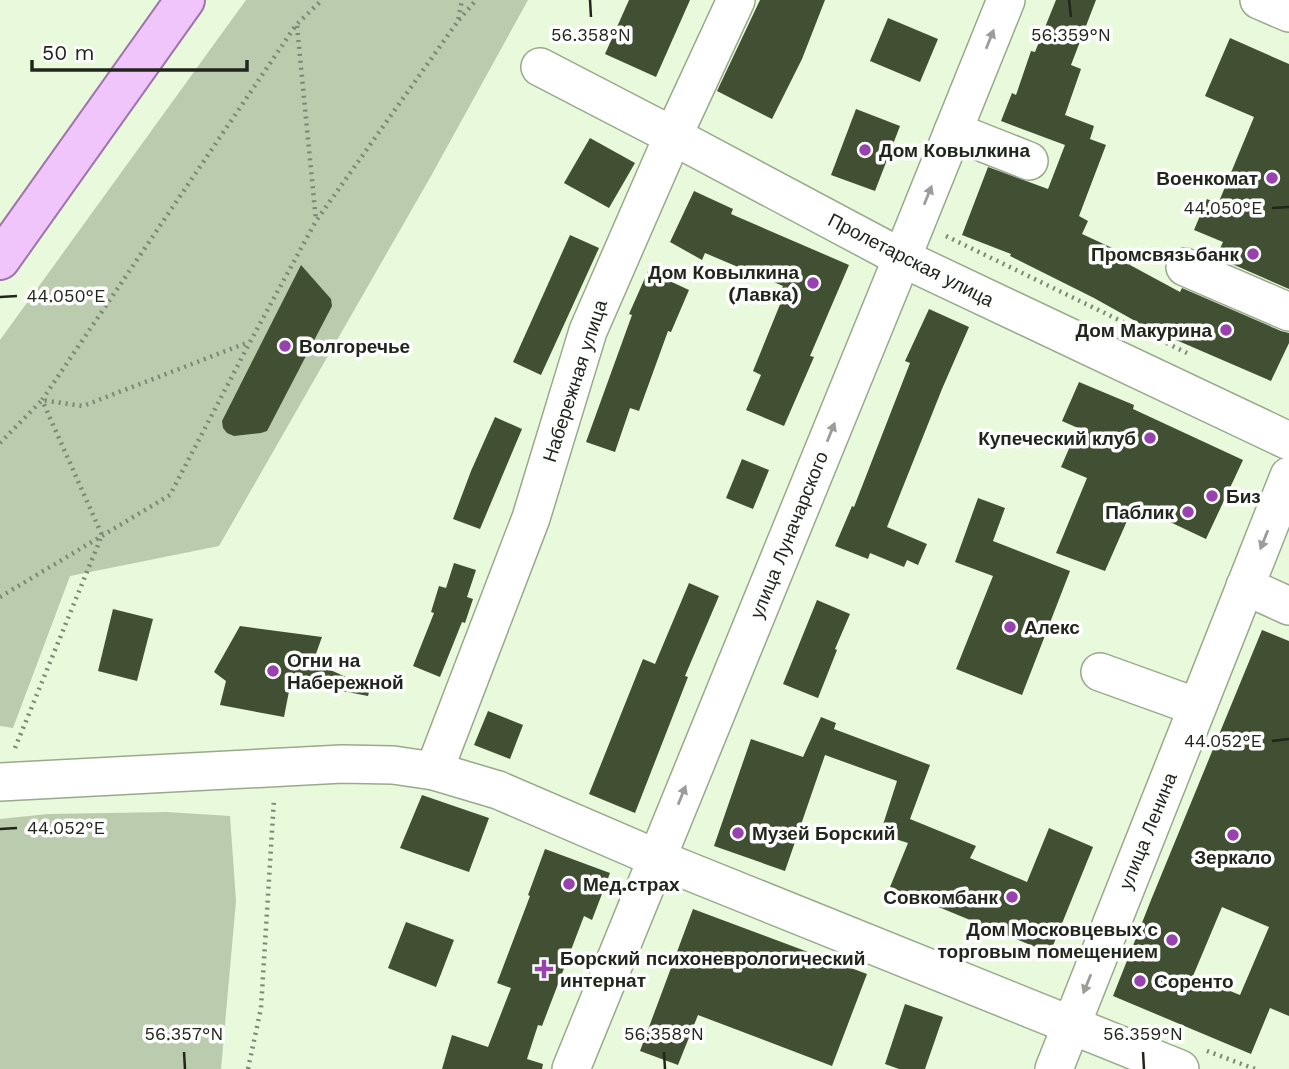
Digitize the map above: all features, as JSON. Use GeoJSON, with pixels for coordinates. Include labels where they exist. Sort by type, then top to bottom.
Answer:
{"type":"FeatureCollection","features":[{"type":"Feature","properties":{"kind":"main road"},"geometry":{"type":"LineString","coordinates":[[0,260],[185,0]]}},
{"type":"Feature","properties":{"kind":"street","name":"Набережная улица"},"geometry":{"type":"LineString","coordinates":[[434,771],[531,518],[588,331],[736,0]]}},
{"type":"Feature","properties":{"kind":"street","name":"улица Луначарского"},"geometry":{"type":"LineString","coordinates":[[572,1069],[1006,0]]}},
{"type":"Feature","properties":{"kind":"street"},"geometry":{"type":"LineString","coordinates":[[1259,0],[1289,13]]}},
{"type":"Feature","properties":{"kind":"street","name":"Пролетарская улица"},"geometry":{"type":"LineString","coordinates":[[540,67],[902,258],[1289,441]]}},
{"type":"Feature","properties":{"kind":"street"},"geometry":{"type":"LineString","coordinates":[[954,131],[1029,161]]}},
{"type":"Feature","properties":{"kind":"street"},"geometry":{"type":"LineString","coordinates":[[1185,267],[1289,312]]}},
{"type":"Feature","properties":{"kind":"street","name":"улица Ленина"},"geometry":{"type":"LineString","coordinates":[[1054,1069],[1289,476]]}},
{"type":"Feature","properties":{"kind":"street"},"geometry":{"type":"LineString","coordinates":[[1245,586],[1289,606]]}},
{"type":"Feature","properties":{"kind":"street"},"geometry":{"type":"LineString","coordinates":[[1100,672],[1197,707]]}},
{"type":"Feature","properties":{"kind":"street"},"geometry":{"type":"LineString","coordinates":[[6,768],[275,768],[368,764],[434,771],[498,790],[656,858],[1180,1069]]}},
{"type":"Feature","properties":{"kind":"path"},"geometry":{"type":"LineString","coordinates":[[0,443],[42,400],[296,25],[322,0]]}},
{"type":"Feature","properties":{"kind":"path"},"geometry":{"type":"LineString","coordinates":[[458,21],[462,0]]}},
{"type":"Feature","properties":{"kind":"path"},"geometry":{"type":"LineString","coordinates":[[0,597],[170,495],[316,222],[458,21],[476,0]]}},
{"type":"Feature","properties":{"kind":"path"},"geometry":{"type":"LineString","coordinates":[[296,25],[316,222]]}},
{"type":"Feature","properties":{"kind":"path"},"geometry":{"type":"LineString","coordinates":[[917,222],[1191,356]]}},
{"type":"Feature","properties":{"kind":"path"},"geometry":{"type":"LineString","coordinates":[[42,400],[83,406],[250,342]]}},
{"type":"Feature","properties":{"kind":"path"},"geometry":{"type":"LineString","coordinates":[[6,768],[102,535],[42,400]]}},
{"type":"Feature","properties":{"kind":"path"},"geometry":{"type":"LineString","coordinates":[[248,1069],[261,1008],[275,768]]}},
{"type":"Feature","properties":{"kind":"green space"},"geometry":{"type":"Polygon","coordinates":[[[246,0],[528,0],[431,176],[219,546],[70,576],[13,728],[0,726],[0,340],[246,0]]]}},
{"type":"Feature","properties":{"kind":"green space"},"geometry":{"type":"Polygon","coordinates":[[[167,812],[230,816],[236,901],[221,1069],[0,1069],[0,819],[48,814],[167,812]]]}},
{"type":"Feature","properties":{"kind":"building"},"geometry":{"type":"Polygon","coordinates":[[[629,0],[690,0],[656,77],[605,54],[629,0]]]}},
{"type":"Feature","properties":{"kind":"building"},"geometry":{"type":"Polygon","coordinates":[[[760,0],[825,0],[802,59],[772,119],[717,91],[760,0]]]}},
{"type":"Feature","properties":{"kind":"building"},"geometry":{"type":"Polygon","coordinates":[[[1056,0],[1096,0],[1071,65],[1081,69],[1065,115],[1094,126],[1090,139],[1106,145],[1079,216],[1088,221],[1082,234],[1134,258],[1130,265],[1180,292],[1182,288],[1289,333],[1289,343],[1271,381],[1146,327],[1010,256],[1011,254],[962,235],[988,167],[1048,189],[1065,145],[1001,121],[1012,93],[1016,95],[1031,51],[1035,52],[1056,0]]]}},
{"type":"Feature","properties":{"kind":"building"},"geometry":{"type":"Polygon","coordinates":[[[888,18],[938,39],[920,82],[870,61],[888,18]]]}},
{"type":"Feature","properties":{"kind":"building"},"geometry":{"type":"Polygon","coordinates":[[[1230,38],[1289,64],[1289,289],[1216,257],[1223,242],[1194,230],[1207,199],[1218,204],[1254,117],[1205,96],[1230,38]]]}},
{"type":"Feature","properties":{"kind":"building","name":"Дом Ковылкина"},"geometry":{"type":"Polygon","coordinates":[[[856,109],[900,126],[875,191],[831,175],[856,109]]]}},
{"type":"Feature","properties":{"kind":"building"},"geometry":{"type":"Polygon","coordinates":[[[590,138],[635,163],[609,208],[564,183],[590,138]]]}},
{"type":"Feature","properties":{"kind":"building"},"geometry":{"type":"Polygon","coordinates":[[[694,191],[733,209],[731,214],[849,265],[784,426],[746,410],[761,375],[753,371],[781,302],[777,300],[783,286],[705,253],[702,260],[670,242],[694,191]]]}},
{"type":"Feature","properties":{"kind":"building"},"geometry":{"type":"Polygon","coordinates":[[[570,235],[599,248],[541,375],[513,362],[570,235]]]}},
{"type":"Feature","properties":{"kind":"building"},"geometry":{"type":"Polygon","coordinates":[[[301,265],[331,299],[332,306],[267,431],[234,436],[223,428],[222,421],[301,265]]]}},
{"type":"Feature","properties":{"kind":"building"},"geometry":{"type":"Polygon","coordinates":[[[648,271],[689,290],[671,332],[668,331],[639,411],[630,408],[615,452],[586,442],[632,315],[629,314],[648,271]]]}},
{"type":"Feature","properties":{"kind":"building"},"geometry":{"type":"Polygon","coordinates":[[[929,309],[969,327],[887,527],[927,544],[918,565],[907,560],[904,567],[870,553],[868,559],[835,546],[852,506],[854,507],[910,363],[905,361],[929,309]]]}},
{"type":"Feature","properties":{"kind":"building"},"geometry":{"type":"Polygon","coordinates":[[[1079,382],[1134,405],[1133,409],[1243,460],[1206,539],[1134,505],[1105,571],[1056,553],[1087,478],[1061,467],[1078,428],[1062,421],[1079,382]]]}},
{"type":"Feature","properties":{"kind":"building"},"geometry":{"type":"Polygon","coordinates":[[[495,417],[522,429],[480,529],[453,519],[495,417]]]}},
{"type":"Feature","properties":{"kind":"building"},"geometry":{"type":"Polygon","coordinates":[[[742,459],[769,470],[753,509],[726,498],[742,459]]]}},
{"type":"Feature","properties":{"kind":"building","name":"Алекс"},"geometry":{"type":"Polygon","coordinates":[[[978,498],[1005,508],[993,541],[1070,571],[1022,695],[956,669],[993,576],[955,562],[978,498]]]}},
{"type":"Feature","properties":{"kind":"building"},"geometry":{"type":"Polygon","coordinates":[[[454,563],[476,570],[467,597],[473,599],[440,677],[413,666],[434,613],[431,612],[439,586],[446,588],[454,563]]]}},
{"type":"Feature","properties":{"kind":"building"},"geometry":{"type":"Polygon","coordinates":[[[689,583],[719,596],[685,676],[688,677],[635,813],[589,794],[643,659],[655,664],[689,583]]]}},
{"type":"Feature","properties":{"kind":"building"},"geometry":{"type":"Polygon","coordinates":[[[817,600],[850,614],[818,698],[783,684],[817,600]]]}},
{"type":"Feature","properties":{"kind":"building"},"geometry":{"type":"Polygon","coordinates":[[[113,609],[153,619],[137,681],[98,671],[113,609]]]}},
{"type":"Feature","properties":{"kind":"building","name":"Огни на Набережной"},"geometry":{"type":"Polygon","coordinates":[[[240,626],[322,637],[313,662],[370,688],[368,696],[291,681],[284,717],[220,705],[226,681],[214,672],[240,626]]]}},
{"type":"Feature","properties":{"kind":"building","name":"Зеркало"},"geometry":{"type":"Polygon","coordinates":[[[1262,630],[1289,641],[1289,1016],[1270,1008],[1251,1054],[1113,996],[1262,630]],[[1222,907],[1193,976],[1240,995],[1269,927],[1222,907]]]}},
{"type":"Feature","properties":{"kind":"building"},"geometry":{"type":"Polygon","coordinates":[[[488,711],[523,725],[510,759],[474,745],[488,711]]]}},
{"type":"Feature","properties":{"kind":"building"},"geometry":{"type":"Polygon","coordinates":[[[821,717],[836,723],[834,729],[930,765],[910,819],[976,846],[970,858],[1027,882],[1049,828],[1093,847],[1050,953],[890,887],[908,843],[880,834],[897,781],[825,755],[785,871],[714,846],[751,739],[803,757],[821,717]]]}},
{"type":"Feature","properties":{"kind":"building"},"geometry":{"type":"Polygon","coordinates":[[[422,795],[489,818],[469,872],[400,848],[422,795]]]}},
{"type":"Feature","properties":{"kind":"building"},"geometry":{"type":"Polygon","coordinates":[[[545,849],[610,873],[592,920],[584,916],[542,1026],[538,1025],[527,1059],[543,1064],[542,1069],[442,1069],[452,1035],[488,1047],[511,988],[497,983],[545,849]]]}},
{"type":"Feature","properties":{"kind":"building"},"geometry":{"type":"Polygon","coordinates":[[[693,909],[867,974],[832,1066],[698,1015],[678,1065],[640,1051],[693,909]]]}},
{"type":"Feature","properties":{"kind":"building"},"geometry":{"type":"Polygon","coordinates":[[[406,922],[454,940],[436,987],[388,968],[406,922]]]}},
{"type":"Feature","properties":{"kind":"building"},"geometry":{"type":"Polygon","coordinates":[[[905,1004],[943,1017],[925,1069],[899,1069],[885,1064],[905,1004]]]}},
{"type":"Feature","properties":{"kind":"place","name":"Дом Ковылкина"},"geometry":{"type":"Point","coordinates":[865,150]}},
{"type":"Feature","properties":{"kind":"place","name":"Военкомат"},"geometry":{"type":"Point","coordinates":[1272,178]}},
{"type":"Feature","properties":{"kind":"place","name":"Промсвязьбанк"},"geometry":{"type":"Point","coordinates":[1253,254]}},
{"type":"Feature","properties":{"kind":"place","name":"Дом Ковылкина (Лавка)"},"geometry":{"type":"Point","coordinates":[813,283]}},
{"type":"Feature","properties":{"kind":"place","name":"Дом Макурина"},"geometry":{"type":"Point","coordinates":[1226,330]}},
{"type":"Feature","properties":{"kind":"place","name":"Волгоречье"},"geometry":{"type":"Point","coordinates":[285,346]}},
{"type":"Feature","properties":{"kind":"place","name":"Купеческий клуб"},"geometry":{"type":"Point","coordinates":[1150,438]}},
{"type":"Feature","properties":{"kind":"place","name":"Биз"},"geometry":{"type":"Point","coordinates":[1212,496]}},
{"type":"Feature","properties":{"kind":"place","name":"Паблик"},"geometry":{"type":"Point","coordinates":[1188,512]}},
{"type":"Feature","properties":{"kind":"place","name":"Алекс"},"geometry":{"type":"Point","coordinates":[1010,627]}},
{"type":"Feature","properties":{"kind":"place","name":"Огни на Набережной"},"geometry":{"type":"Point","coordinates":[273,671]}},
{"type":"Feature","properties":{"kind":"place","name":"Музей Борский"},"geometry":{"type":"Point","coordinates":[738,833]}},
{"type":"Feature","properties":{"kind":"place","name":"Зеркало"},"geometry":{"type":"Point","coordinates":[1233,835]}},
{"type":"Feature","properties":{"kind":"place","name":"Мед.страх"},"geometry":{"type":"Point","coordinates":[569,884]}},
{"type":"Feature","properties":{"kind":"place","name":"Совкомбанк"},"geometry":{"type":"Point","coordinates":[1012,897]}},
{"type":"Feature","properties":{"kind":"place","name":"Дом Московцевых с торговым помещением"},"geometry":{"type":"Point","coordinates":[1172,940]}},
{"type":"Feature","properties":{"kind":"place","name":"Борский психоневрологический интернат"},"geometry":{"type":"Point","coordinates":[544,969]}},
{"type":"Feature","properties":{"kind":"place","name":"Соренто"},"geometry":{"type":"Point","coordinates":[1140,981]}}]}
